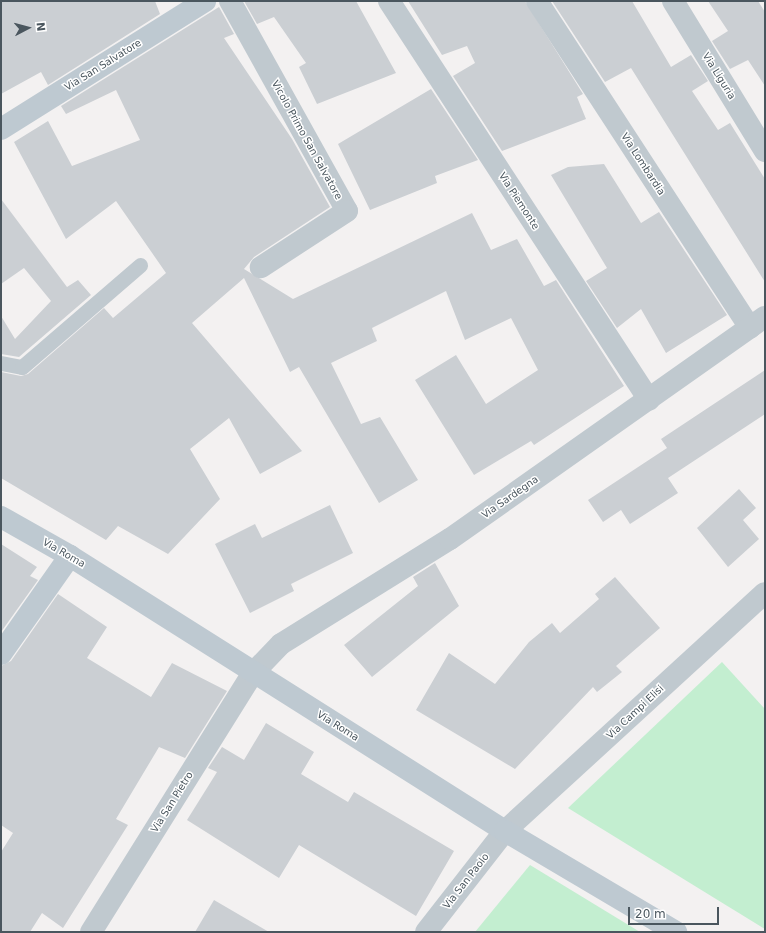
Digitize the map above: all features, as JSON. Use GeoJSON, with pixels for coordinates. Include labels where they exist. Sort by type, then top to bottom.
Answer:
{"type":"FeatureCollection","features":[{"type":"Feature","properties":{"kind":"main road","name":"Via San Salvatore"},"geometry":{"type":"LineString","coordinates":[[1,129],[205,1]]}},
{"type":"Feature","properties":{"kind":"main road","name":"Via Roma"},"geometry":{"type":"LineString","coordinates":[[1,518],[70,556],[505,831],[676,932]]}},
{"type":"Feature","properties":{"kind":"main road"},"geometry":{"type":"LineString","coordinates":[[1,654],[70,556]]}},
{"type":"Feature","properties":{"kind":"street","name":"Vicolo Primo San Salvatore"},"geometry":{"type":"LineString","coordinates":[[230,1],[347,210],[261,267]]}},
{"type":"Feature","properties":{"kind":"street","name":"Via Piemonte"},"geometry":{"type":"LineString","coordinates":[[389,1],[649,400]]}},
{"type":"Feature","properties":{"kind":"street","name":"Via Lombardia"},"geometry":{"type":"LineString","coordinates":[[537,1],[757,323]]}},
{"type":"Feature","properties":{"kind":"street","name":"Via Liguria"},"geometry":{"type":"LineString","coordinates":[[673,1],[765,151]]}},
{"type":"Feature","properties":{"kind":"street","name":"Via Sardegna"},"geometry":{"type":"LineString","coordinates":[[253,672],[281,644],[429,553],[757,323]]}},
{"type":"Feature","properties":{"kind":"street","name":"Via Campi Elisi"},"geometry":{"type":"LineString","coordinates":[[505,831],[765,593]]}},
{"type":"Feature","properties":{"kind":"street","name":"Via San Pietro"},"geometry":{"type":"LineString","coordinates":[[91,932],[253,672]]}},
{"type":"Feature","properties":{"kind":"street","name":"Via San Paolo"},"geometry":{"type":"LineString","coordinates":[[426,932],[505,831]]}},
{"type":"Feature","properties":{"kind":"lane"},"geometry":{"type":"LineString","coordinates":[[1,363],[22,367],[140,265]]}},
{"type":"Feature","properties":{"kind":"green space"},"geometry":{"type":"Polygon","coordinates":[[[722,662],[765,709],[765,929],[568,808],[722,662]]]}},
{"type":"Feature","properties":{"kind":"green space"},"geometry":{"type":"Polygon","coordinates":[[[530,865],[640,932],[475,932],[530,865]]]}},
{"type":"Feature","properties":{"kind":"building"},"geometry":{"type":"Polygon","coordinates":[[[1,1],[155,1],[160,14],[48,85],[41,72],[1,94],[1,1]]]}},
{"type":"Feature","properties":{"kind":"building"},"geometry":{"type":"Polygon","coordinates":[[[244,1],[356,1],[396,73],[317,104],[299,67],[306,63],[274,17],[257,24],[244,1]]]}},
{"type":"Feature","properties":{"kind":"building"},"geometry":{"type":"Polygon","coordinates":[[[408,1],[525,1],[583,94],[577,97],[586,119],[502,151],[453,76],[475,63],[467,46],[442,55],[408,1]]]}},
{"type":"Feature","properties":{"kind":"building"},"geometry":{"type":"Polygon","coordinates":[[[552,1],[632,1],[671,67],[691,55],[708,81],[692,91],[718,130],[730,123],[765,179],[765,282],[631,68],[605,82],[552,1]]]}},
{"type":"Feature","properties":{"kind":"building"},"geometry":{"type":"Polygon","coordinates":[[[708,1],[758,1],[765,12],[765,86],[748,60],[730,69],[712,41],[728,31],[708,1]]]}},
{"type":"Feature","properties":{"kind":"building"},"geometry":{"type":"Polygon","coordinates":[[[219,7],[234,34],[224,38],[292,139],[330,207],[254,257],[244,269],[293,299],[472,213],[491,250],[517,239],[544,286],[556,280],[624,386],[534,445],[531,441],[474,475],[415,380],[456,355],[486,404],[538,370],[511,318],[465,340],[446,291],[372,328],[377,341],[331,363],[361,424],[380,417],[418,480],[379,503],[299,367],[290,372],[244,278],[192,323],[302,451],[260,474],[229,418],[190,449],[220,499],[168,554],[118,526],[106,540],[1,478],[1,372],[21,376],[28,374],[104,308],[113,318],[166,273],[116,201],[66,239],[14,142],[48,121],[72,166],[140,140],[116,90],[66,114],[61,106],[219,7]]]}},
{"type":"Feature","properties":{"kind":"building"},"geometry":{"type":"Polygon","coordinates":[[[431,89],[478,160],[435,176],[437,183],[370,210],[338,144],[431,89]]]}},
{"type":"Feature","properties":{"kind":"building"},"geometry":{"type":"Polygon","coordinates":[[[604,164],[641,223],[659,212],[727,315],[666,353],[641,309],[617,328],[586,281],[607,268],[551,175],[568,167],[604,164]]]}},
{"type":"Feature","properties":{"kind":"building"},"geometry":{"type":"Polygon","coordinates":[[[1,199],[67,287],[78,280],[91,295],[19,357],[1,354],[1,316],[15,339],[51,301],[24,268],[1,284],[1,199]]]}},
{"type":"Feature","properties":{"kind":"building"},"geometry":{"type":"Polygon","coordinates":[[[765,370],[765,414],[668,478],[678,493],[630,524],[621,510],[603,522],[588,500],[667,448],[661,439],[765,370]]]}},
{"type":"Feature","properties":{"kind":"building"},"geometry":{"type":"Polygon","coordinates":[[[739,489],[756,508],[743,520],[759,539],[728,567],[697,528],[739,489]]]}},
{"type":"Feature","properties":{"kind":"building"},"geometry":{"type":"Polygon","coordinates":[[[330,505],[353,553],[291,584],[294,591],[250,613],[215,544],[255,524],[262,538],[330,505]]]}},
{"type":"Feature","properties":{"kind":"building"},"geometry":{"type":"Polygon","coordinates":[[[1,544],[37,567],[30,576],[38,580],[1,632],[1,544]]]}},
{"type":"Feature","properties":{"kind":"building"},"geometry":{"type":"Polygon","coordinates":[[[435,563],[459,606],[372,677],[344,645],[418,586],[413,577],[435,563]]]}},
{"type":"Feature","properties":{"kind":"building"},"geometry":{"type":"Polygon","coordinates":[[[615,577],[660,628],[616,666],[622,672],[597,692],[593,687],[515,769],[416,710],[449,653],[495,684],[529,642],[552,623],[560,633],[599,599],[595,594],[615,577]]]}},
{"type":"Feature","properties":{"kind":"building"},"geometry":{"type":"Polygon","coordinates":[[[58,594],[107,627],[87,658],[151,697],[172,663],[227,691],[185,758],[159,747],[116,819],[128,825],[63,928],[42,913],[30,932],[1,932],[1,852],[13,833],[1,825],[1,666],[11,661],[58,594]]]}},
{"type":"Feature","properties":{"kind":"building"},"geometry":{"type":"Polygon","coordinates":[[[266,723],[314,752],[301,774],[348,802],[354,792],[454,851],[416,916],[299,845],[279,878],[187,820],[217,772],[208,768],[222,747],[244,760],[266,723]]]}},
{"type":"Feature","properties":{"kind":"building"},"geometry":{"type":"Polygon","coordinates":[[[214,900],[269,932],[195,932],[214,900]]]}}]}
